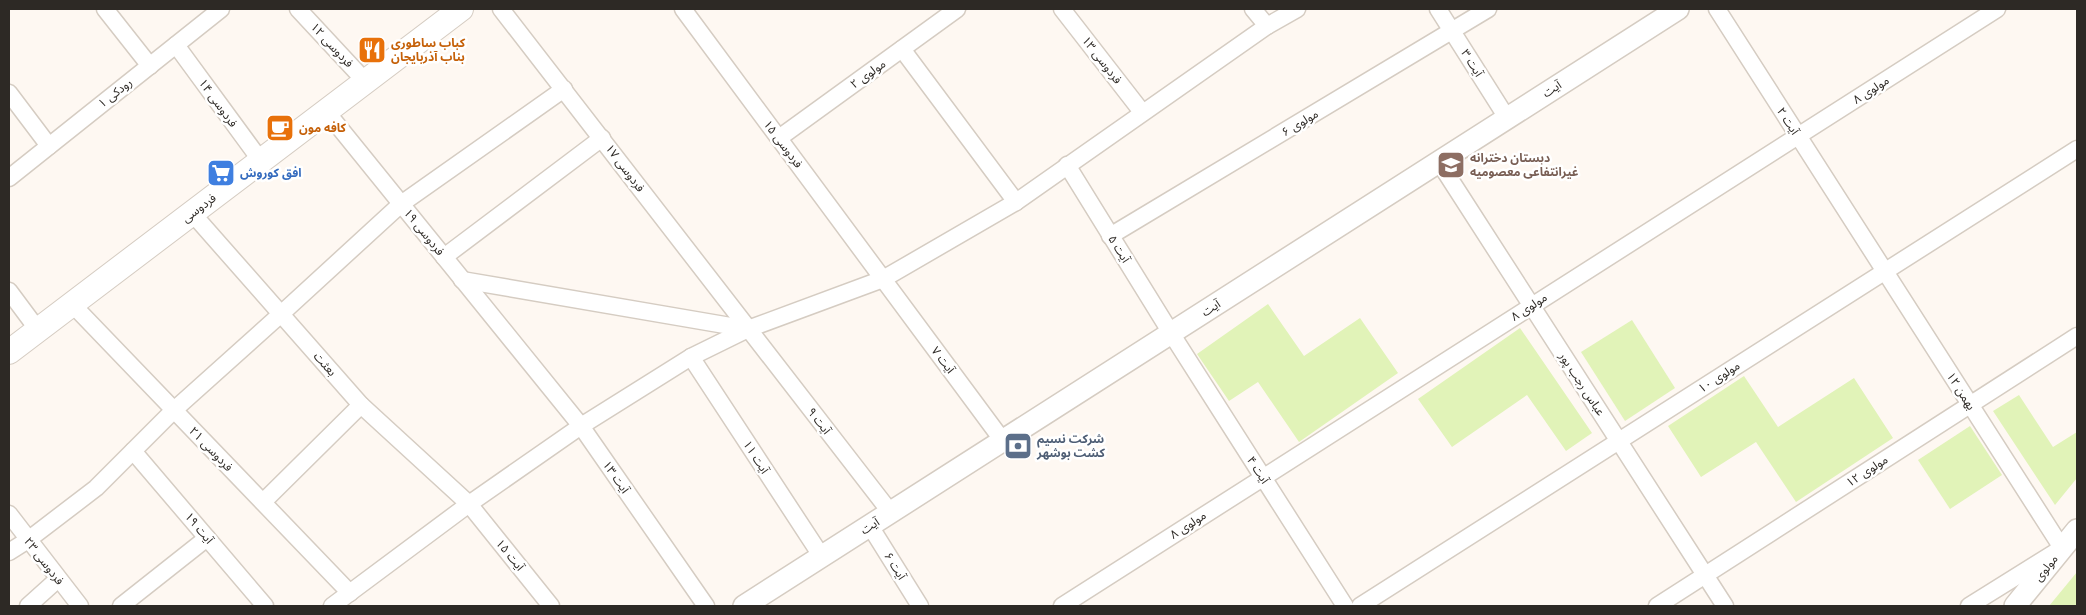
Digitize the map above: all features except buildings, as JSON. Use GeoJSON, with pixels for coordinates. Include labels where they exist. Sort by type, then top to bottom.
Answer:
{"type":"FeatureCollection","features":[{"type":"Feature","properties":{"kind":"main road","name":"فردوسی"},"geometry":{"type":"LineString","coordinates":[[9,352],[461,9]]}},
{"type":"Feature","properties":{"kind":"street"},"geometry":{"type":"LineString","coordinates":[[106,9],[150,66]]}},
{"type":"Feature","properties":{"kind":"street","name":"رودکی ۱"},"geometry":{"type":"LineString","coordinates":[[9,178],[221,9]]}},
{"type":"Feature","properties":{"kind":"street","name":"فردوسی ۱۲"},"geometry":{"type":"LineString","coordinates":[[298,9],[365,81]]}},
{"type":"Feature","properties":{"kind":"street","name":"فردوسی ۱۷"},"geometry":{"type":"LineString","coordinates":[[501,9],[748,329]]}},
{"type":"Feature","properties":{"kind":"street","name":"فردوسی ۱۵"},"geometry":{"type":"LineString","coordinates":[[683,9],[884,279]]}},
{"type":"Feature","properties":{"kind":"street","name":"مولوی ۲"},"geometry":{"type":"LineString","coordinates":[[779,138],[957,9]]}},
{"type":"Feature","properties":{"kind":"street","name":"فردوسی ۱۳"},"geometry":{"type":"LineString","coordinates":[[1062,9],[1142,112]]}},
{"type":"Feature","properties":{"kind":"street"},"geometry":{"type":"LineString","coordinates":[[1253,9],[1266,26]]}},
{"type":"Feature","properties":{"kind":"street"},"geometry":{"type":"LineString","coordinates":[[332,606],[469,504],[581,426],[691,357],[748,329],[884,279],[1016,202],[1266,26],[1297,9]]}},
{"type":"Feature","properties":{"kind":"street","name":"آیت ۳"},"geometry":{"type":"LineString","coordinates":[[1438,9],[1507,118]]}},
{"type":"Feature","properties":{"kind":"street","name":"مولوی ۶"},"geometry":{"type":"LineString","coordinates":[[1110,236],[1488,9]]}},
{"type":"Feature","properties":{"kind":"street","name":"آیت ۲"},"geometry":{"type":"LineString","coordinates":[[1716,9],[1860,233]]}},
{"type":"Feature","properties":{"kind":"street","name":"مولوی ۸"},"geometry":{"type":"LineString","coordinates":[[1062,606],[1997,9]]}},
{"type":"Feature","properties":{"kind":"street","name":"آیت"},"geometry":{"type":"LineString","coordinates":[[744,606],[1439,162],[1664,12]]}},
{"type":"Feature","properties":{"kind":"street","name":"فردوسی ۱۴"},"geometry":{"type":"LineString","coordinates":[[176,45],[261,161]]}},
{"type":"Feature","properties":{"kind":"street"},"geometry":{"type":"LineString","coordinates":[[902,49],[1016,202]]}},
{"type":"Feature","properties":{"kind":"street"},"geometry":{"type":"LineString","coordinates":[[9,552],[28,540],[96,488],[174,410],[401,204],[564,89]]}},
{"type":"Feature","properties":{"kind":"street"},"geometry":{"type":"LineString","coordinates":[[9,93],[49,146]]}},
{"type":"Feature","properties":{"kind":"street","name":"فردوسی ۱۹"},"geometry":{"type":"LineString","coordinates":[[326,111],[522,353]]}},
{"type":"Feature","properties":{"kind":"street"},"geometry":{"type":"LineString","coordinates":[[444,256],[602,138]]}},
{"type":"Feature","properties":{"kind":"street","name":"مولوی ۱۰"},"geometry":{"type":"LineString","coordinates":[[1360,606],[2077,149]]}},
{"type":"Feature","properties":{"kind":"street","name":"عباس رجب پور"},"geometry":{"type":"LineString","coordinates":[[1439,162],[1725,606]]}},
{"type":"Feature","properties":{"kind":"street","name":"آیت ۵"},"geometry":{"type":"LineString","coordinates":[[1067,165],[1171,333]]}},
{"type":"Feature","properties":{"kind":"street","name":"بعثت"},"geometry":{"type":"LineString","coordinates":[[192,213],[361,405],[469,504]]}},
{"type":"Feature","properties":{"kind":"street","name":"بهمن ۱۲"},"geometry":{"type":"LineString","coordinates":[[1860,233],[2062,548]]}},
{"type":"Feature","properties":{"kind":"street","name":"آیت ۷"},"geometry":{"type":"LineString","coordinates":[[884,279],[1003,440]]}},
{"type":"Feature","properties":{"kind":"street"},"geometry":{"type":"LineString","coordinates":[[462,280],[748,329]]}},
{"type":"Feature","properties":{"kind":"street"},"geometry":{"type":"LineString","coordinates":[[9,291],[38,330]]}},
{"type":"Feature","properties":{"kind":"street","name":"فردوسی ۲۱"},"geometry":{"type":"LineString","coordinates":[[72,304],[350,593]]}},
{"type":"Feature","properties":{"kind":"street","name":"آیت ۹"},"geometry":{"type":"LineString","coordinates":[[748,329],[891,513]]}},
{"type":"Feature","properties":{"kind":"street","name":"آیت ۴"},"geometry":{"type":"LineString","coordinates":[[1171,333],[1346,606]]}},
{"type":"Feature","properties":{"kind":"street","name":"مولوی ۱۲"},"geometry":{"type":"LineString","coordinates":[[1657,606],[2077,336]]}},
{"type":"Feature","properties":{"kind":"street","name":"آیت ۱۳"},"geometry":{"type":"LineString","coordinates":[[522,353],[581,426],[706,606]]}},
{"type":"Feature","properties":{"kind":"street","name":"آیت ۱۱"},"geometry":{"type":"LineString","coordinates":[[691,357],[822,557]]}},
{"type":"Feature","properties":{"kind":"street"},"geometry":{"type":"LineString","coordinates":[[263,502],[361,405]]}},
{"type":"Feature","properties":{"kind":"street","name":"آیت ۱۹"},"geometry":{"type":"LineString","coordinates":[[133,451],[265,606]]}},
{"type":"Feature","properties":{"kind":"street","name":"آیت ۱۵"},"geometry":{"type":"LineString","coordinates":[[469,504],[551,606]]}},
{"type":"Feature","properties":{"kind":"street","name":"فردوسی ۲۳"},"geometry":{"type":"LineString","coordinates":[[9,514],[80,606]]}},
{"type":"Feature","properties":{"kind":"street","name":"آیت ۶"},"geometry":{"type":"LineString","coordinates":[[870,526],[920,606]]}},
{"type":"Feature","properties":{"kind":"street","name":"مولوی"},"geometry":{"type":"LineString","coordinates":[[2015,606],[2077,530]]}},
{"type":"Feature","properties":{"kind":"street"},"geometry":{"type":"LineString","coordinates":[[121,606],[207,538]]}},
{"type":"Feature","properties":{"kind":"street"},"geometry":{"type":"LineString","coordinates":[[1970,606],[2062,548]]}},
{"type":"Feature","properties":{"kind":"street"},"geometry":{"type":"LineString","coordinates":[[28,606],[58,579]]}},
{"type":"Feature","properties":{"kind":"green space"},"geometry":{"type":"Polygon","coordinates":[[[1268,304],[1304,356],[1360,318],[1398,373],[1299,442],[1258,382],[1229,401],[1197,354],[1268,304]]]}},
{"type":"Feature","properties":{"kind":"green space"},"geometry":{"type":"Polygon","coordinates":[[[1632,320],[1675,388],[1625,421],[1581,352],[1632,320]]]}},
{"type":"Feature","properties":{"kind":"green space"},"geometry":{"type":"Polygon","coordinates":[[[1520,328],[1592,433],[1566,451],[1527,395],[1452,447],[1418,399],[1520,328]]]}},
{"type":"Feature","properties":{"kind":"green space"},"geometry":{"type":"Polygon","coordinates":[[[1744,376],[1778,427],[1854,378],[1893,438],[1796,502],[1756,442],[1701,477],[1668,426],[1744,376]]]}},
{"type":"Feature","properties":{"kind":"green space"},"geometry":{"type":"Polygon","coordinates":[[[2019,395],[2053,447],[2077,432],[2077,478],[2055,505],[1993,411],[2019,395]]]}},
{"type":"Feature","properties":{"kind":"green space"},"geometry":{"type":"Polygon","coordinates":[[[1970,426],[2002,475],[1950,509],[1918,460],[1970,426]]]}},
{"type":"Feature","properties":{"kind":"green space"},"geometry":{"type":"Polygon","coordinates":[[[2077,572],[2077,606],[2049,606],[2077,572]]]}},
{"type":"Feature","properties":{"kind":"place","name":"کباب ساطوری بناب آذربایجان"},"geometry":{"type":"Point","coordinates":[372,50]}},
{"type":"Feature","properties":{"kind":"place","name":"کافه مون"},"geometry":{"type":"Point","coordinates":[280,128]}},
{"type":"Feature","properties":{"kind":"place","name":"دبستان دخترانه غیرانتفاعی معصومیه"},"geometry":{"type":"Point","coordinates":[1451,165]}},
{"type":"Feature","properties":{"kind":"place","name":"افق کوروش"},"geometry":{"type":"Point","coordinates":[221,173]}},
{"type":"Feature","properties":{"kind":"place","name":"شرکت نسیم کشت بوشهر"},"geometry":{"type":"Point","coordinates":[1018,446]}}]}
